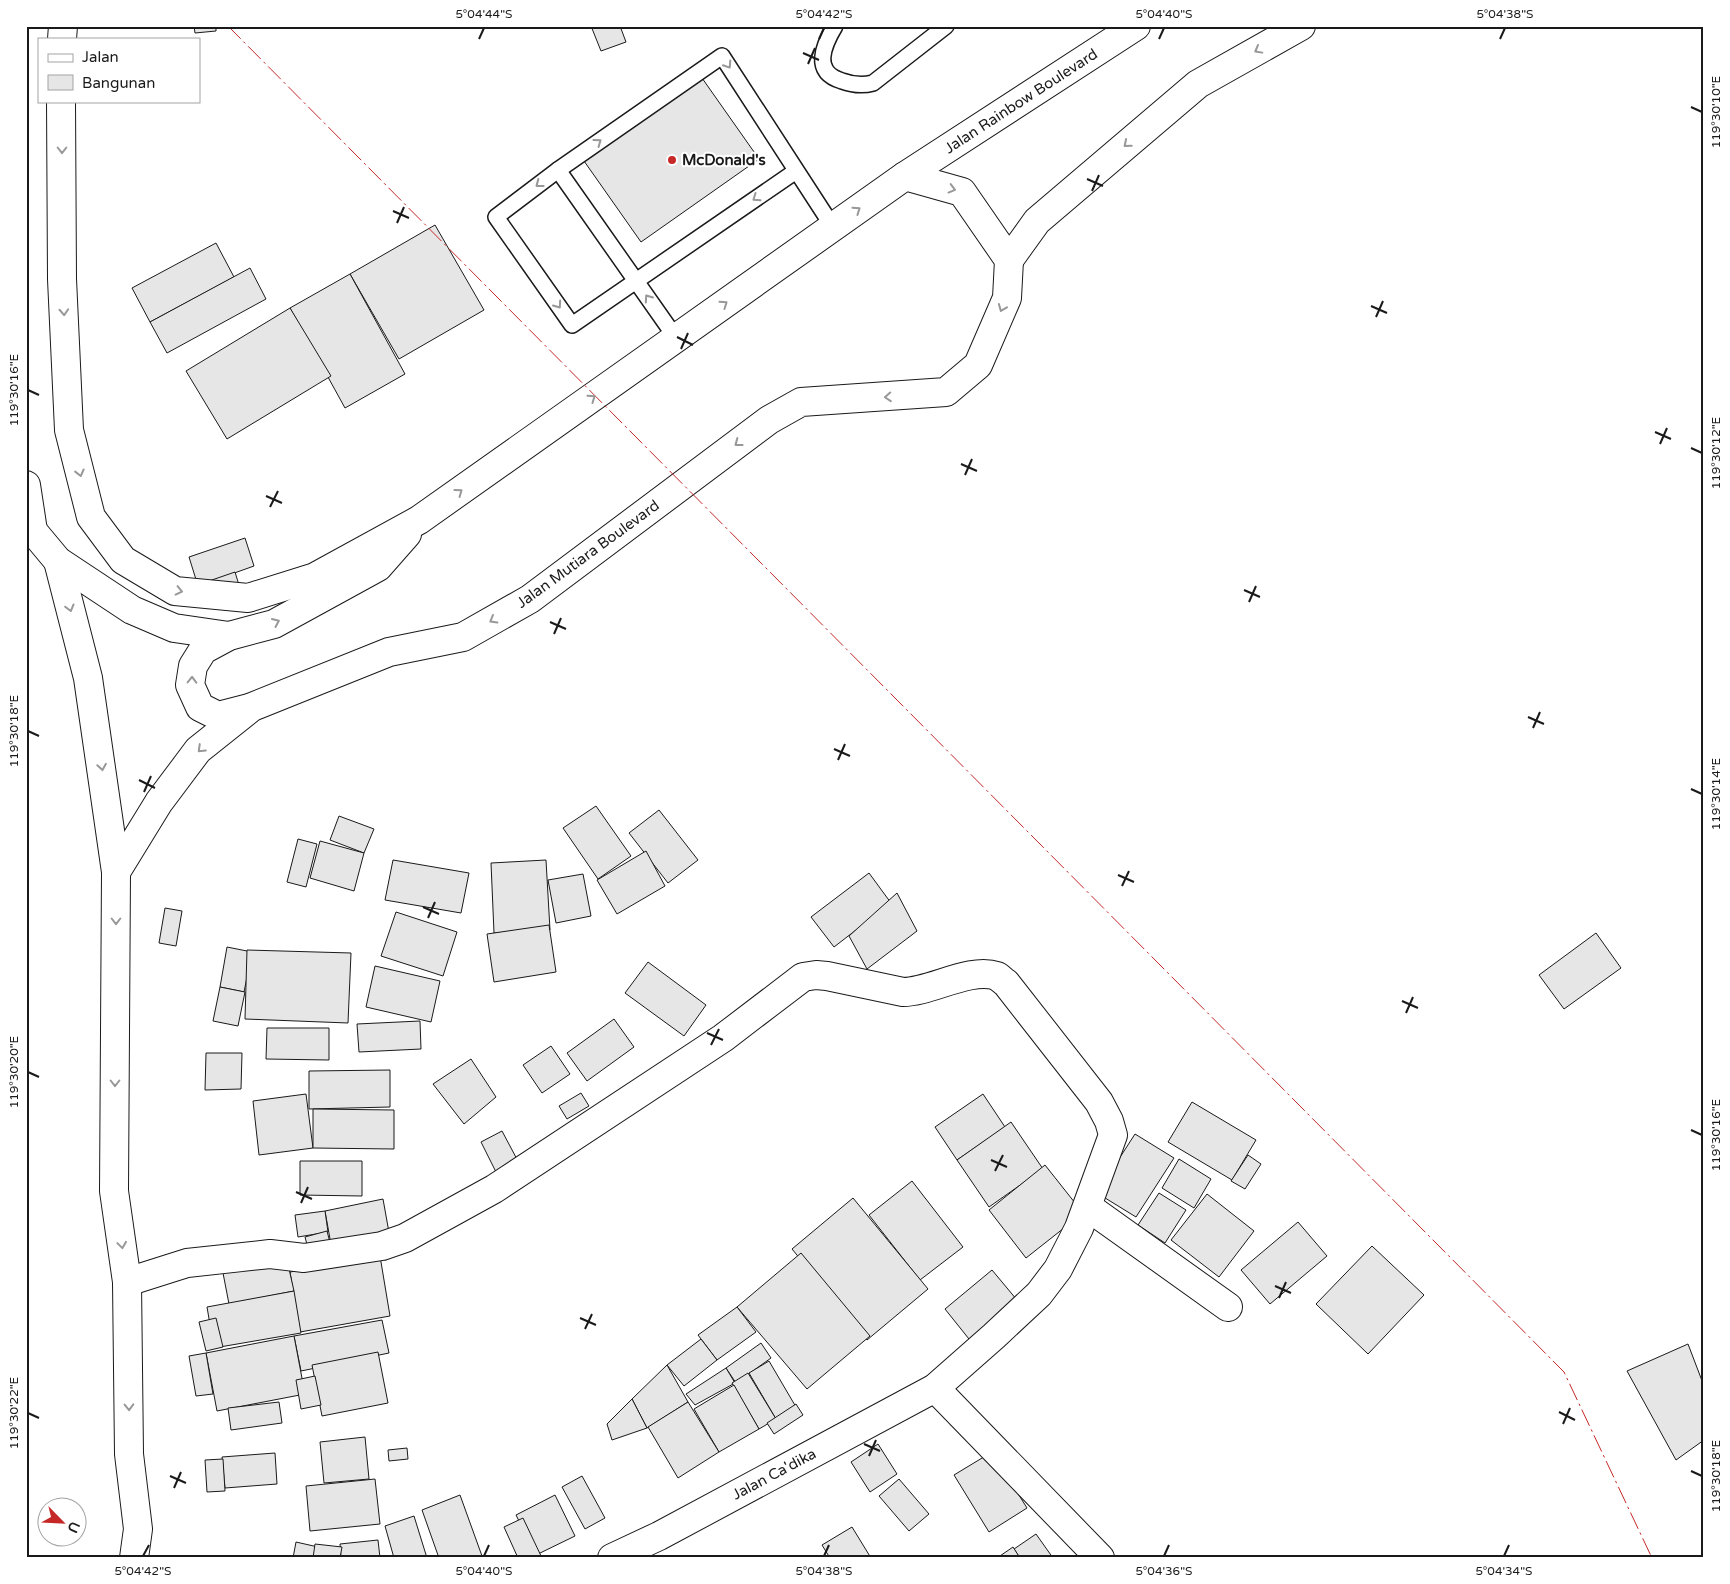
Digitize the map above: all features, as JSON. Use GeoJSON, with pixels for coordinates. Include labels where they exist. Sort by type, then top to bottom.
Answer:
{"type":"FeatureCollection","features":[{"type":"Feature","properties":{"kind":"main road","name":"Jalan Rainbow Boulevard"},"geometry":{"type":"LineString","coordinates":[[905,176],[1136,26]]}},
{"type":"Feature","properties":{"kind":"main road"},"geometry":{"type":"LineString","coordinates":[[62,102],[62,279],[69,430],[91,517],[123,560],[175,591],[248,598],[315,578],[420,520],[905,176],[962,192],[1009,260],[1037,220],[1198,84],[1301,26]]}},
{"type":"Feature","properties":{"kind":"main road","name":"Jalan Mutiara Boulevard"},"geometry":{"type":"LineString","coordinates":[[116,872],[149,816],[198,750],[252,707],[389,652],[463,637],[530,599],[769,420],[802,402],[946,392],[978,365],[1007,298],[1009,260]]}},
{"type":"Feature","properties":{"kind":"main road"},"geometry":{"type":"LineString","coordinates":[[26,485],[33,531],[58,561],[132,610],[174,628],[229,636]]}},
{"type":"Feature","properties":{"kind":"main road"},"geometry":{"type":"LineString","coordinates":[[252,707],[218,716],[200,707],[190,685],[193,666],[203,650],[229,636],[274,624],[378,567],[420,520]]}},
{"type":"Feature","properties":{"kind":"main road"},"geometry":{"type":"LineString","coordinates":[[58,561],[88,678],[116,872],[114,1190],[127,1282],[129,1454],[138,1529],[134,1558]]}},
{"type":"Feature","properties":{"kind":"main road","name":"Jalan Ca'dika"},"geometry":{"type":"LineString","coordinates":[[127,1282],[187,1263],[270,1254],[311,1257],[382,1246],[405,1238],[494,1189],[723,1038],[803,977],[827,976],[903,992],[914,992],[979,974],[998,977],[1006,984],[1099,1102],[1109,1121],[1113,1135],[1088,1207],[1058,1268],[1039,1294],[935,1388],[659,1536],[612,1558]]}},
{"type":"Feature","properties":{"kind":"main road"},"geometry":{"type":"LineString","coordinates":[[1088,1207],[1228,1307]]}},
{"type":"Feature","properties":{"kind":"main road"},"geometry":{"type":"LineString","coordinates":[[935,1388],[1100,1558]]}},
{"type":"Feature","properties":{"kind":"lane"},"geometry":{"type":"LineString","coordinates":[[835,26],[824,46],[823,67],[838,80],[863,86],[873,84],[946,26]]}},
{"type":"Feature","properties":{"kind":"lane"},"geometry":{"type":"LineString","coordinates":[[796,171],[572,325],[496,217],[558,170],[722,56],[833,227]]}},
{"type":"Feature","properties":{"kind":"lane"},"geometry":{"type":"LineString","coordinates":[[558,170],[676,338]]}},
{"type":"Feature","properties":{"kind":"building"},"geometry":{"type":"Polygon","coordinates":[[[194,26],[216,26],[216,31],[195,33],[194,26]]]}},
{"type":"Feature","properties":{"kind":"building"},"geometry":{"type":"Polygon","coordinates":[[[591,26],[620,26],[626,42],[601,51],[591,26]]]}},
{"type":"Feature","properties":{"kind":"building","name":"McDonald's"},"geometry":{"type":"Polygon","coordinates":[[[702,78],[759,159],[641,242],[584,161],[702,78]]]}},
{"type":"Feature","properties":{"kind":"building"},"geometry":{"type":"Polygon","coordinates":[[[435,225],[484,310],[399,359],[350,274],[435,225]]]}},
{"type":"Feature","properties":{"kind":"building"},"geometry":{"type":"Polygon","coordinates":[[[216,243],[234,277],[150,322],[132,288],[216,243]]]}},
{"type":"Feature","properties":{"kind":"building"},"geometry":{"type":"Polygon","coordinates":[[[250,268],[266,299],[167,353],[150,322],[250,268]]]}},
{"type":"Feature","properties":{"kind":"building"},"geometry":{"type":"Polygon","coordinates":[[[350,274],[405,374],[345,408],[290,308],[350,274]]]}},
{"type":"Feature","properties":{"kind":"building"},"geometry":{"type":"Polygon","coordinates":[[[290,308],[331,376],[227,439],[186,371],[290,308]]]}},
{"type":"Feature","properties":{"kind":"building"},"geometry":{"type":"Polygon","coordinates":[[[245,538],[254,566],[198,586],[189,557],[245,538]]]}},
{"type":"Feature","properties":{"kind":"building"},"geometry":{"type":"Polygon","coordinates":[[[235,572],[239,585],[209,581],[235,572]]]}},
{"type":"Feature","properties":{"kind":"building"},"geometry":{"type":"Polygon","coordinates":[[[596,806],[631,856],[598,879],[563,828],[596,806]]]}},
{"type":"Feature","properties":{"kind":"building"},"geometry":{"type":"Polygon","coordinates":[[[659,810],[698,860],[668,883],[629,833],[659,810]]]}},
{"type":"Feature","properties":{"kind":"building"},"geometry":{"type":"Polygon","coordinates":[[[339,816],[374,829],[364,853],[330,840],[339,816]]]}},
{"type":"Feature","properties":{"kind":"building"},"geometry":{"type":"Polygon","coordinates":[[[298,839],[317,844],[306,887],[287,882],[298,839]]]}},
{"type":"Feature","properties":{"kind":"building"},"geometry":{"type":"Polygon","coordinates":[[[320,841],[364,853],[354,891],[310,878],[320,841]]]}},
{"type":"Feature","properties":{"kind":"building"},"geometry":{"type":"Polygon","coordinates":[[[646,851],[665,886],[617,914],[597,880],[646,851]]]}},
{"type":"Feature","properties":{"kind":"building"},"geometry":{"type":"Polygon","coordinates":[[[393,860],[469,873],[461,913],[385,900],[393,860]]]}},
{"type":"Feature","properties":{"kind":"building"},"geometry":{"type":"Polygon","coordinates":[[[546,860],[550,930],[494,933],[491,863],[546,860]]]}},
{"type":"Feature","properties":{"kind":"building"},"geometry":{"type":"Polygon","coordinates":[[[869,873],[891,903],[834,947],[811,917],[869,873]]]}},
{"type":"Feature","properties":{"kind":"building"},"geometry":{"type":"Polygon","coordinates":[[[583,874],[591,916],[556,923],[548,880],[583,874]]]}},
{"type":"Feature","properties":{"kind":"building"},"geometry":{"type":"Polygon","coordinates":[[[897,893],[917,931],[867,969],[849,936],[897,893]]]}},
{"type":"Feature","properties":{"kind":"building"},"geometry":{"type":"Polygon","coordinates":[[[165,908],[182,911],[176,946],[159,943],[165,908]]]}},
{"type":"Feature","properties":{"kind":"building"},"geometry":{"type":"Polygon","coordinates":[[[396,912],[457,932],[443,976],[381,956],[396,912]]]}},
{"type":"Feature","properties":{"kind":"building"},"geometry":{"type":"Polygon","coordinates":[[[549,925],[556,972],[494,982],[487,934],[549,925]]]}},
{"type":"Feature","properties":{"kind":"building"},"geometry":{"type":"Polygon","coordinates":[[[1596,933],[1621,968],[1564,1009],[1539,975],[1596,933]]]}},
{"type":"Feature","properties":{"kind":"building"},"geometry":{"type":"Polygon","coordinates":[[[227,947],[252,952],[244,992],[220,987],[227,947]]]}},
{"type":"Feature","properties":{"kind":"building"},"geometry":{"type":"Polygon","coordinates":[[[247,950],[351,953],[348,1023],[245,1019],[247,950]]]}},
{"type":"Feature","properties":{"kind":"building"},"geometry":{"type":"Polygon","coordinates":[[[648,962],[706,1005],[684,1036],[625,993],[648,962]]]}},
{"type":"Feature","properties":{"kind":"building"},"geometry":{"type":"Polygon","coordinates":[[[375,966],[440,981],[431,1022],[366,1007],[375,966]]]}},
{"type":"Feature","properties":{"kind":"building"},"geometry":{"type":"Polygon","coordinates":[[[220,987],[245,992],[238,1026],[213,1021],[220,987]]]}},
{"type":"Feature","properties":{"kind":"building"},"geometry":{"type":"Polygon","coordinates":[[[614,1019],[634,1047],[587,1081],[567,1053],[614,1019]]]}},
{"type":"Feature","properties":{"kind":"building"},"geometry":{"type":"Polygon","coordinates":[[[420,1021],[421,1049],[359,1052],[357,1024],[420,1021]]]}},
{"type":"Feature","properties":{"kind":"building"},"geometry":{"type":"Polygon","coordinates":[[[267,1028],[329,1028],[329,1060],[266,1059],[267,1028]]]}},
{"type":"Feature","properties":{"kind":"building"},"geometry":{"type":"Polygon","coordinates":[[[551,1046],[570,1074],[542,1093],[523,1065],[551,1046]]]}},
{"type":"Feature","properties":{"kind":"building"},"geometry":{"type":"Polygon","coordinates":[[[206,1053],[242,1053],[241,1089],[205,1090],[206,1053]]]}},
{"type":"Feature","properties":{"kind":"building"},"geometry":{"type":"Polygon","coordinates":[[[471,1059],[496,1097],[464,1124],[433,1084],[471,1059]]]}},
{"type":"Feature","properties":{"kind":"building"},"geometry":{"type":"Polygon","coordinates":[[[390,1070],[390,1107],[309,1109],[309,1071],[390,1070]]]}},
{"type":"Feature","properties":{"kind":"building"},"geometry":{"type":"Polygon","coordinates":[[[581,1093],[589,1106],[567,1119],[559,1106],[581,1093]]]}},
{"type":"Feature","properties":{"kind":"building"},"geometry":{"type":"Polygon","coordinates":[[[306,1094],[313,1148],[259,1155],[253,1101],[306,1094]]]}},
{"type":"Feature","properties":{"kind":"building"},"geometry":{"type":"Polygon","coordinates":[[[983,1094],[1005,1127],[957,1160],[935,1127],[983,1094]]]}},
{"type":"Feature","properties":{"kind":"building"},"geometry":{"type":"Polygon","coordinates":[[[1192,1102],[1256,1140],[1232,1180],[1168,1142],[1192,1102]]]}},
{"type":"Feature","properties":{"kind":"building"},"geometry":{"type":"Polygon","coordinates":[[[313,1109],[394,1110],[394,1149],[313,1148],[313,1109]]]}},
{"type":"Feature","properties":{"kind":"building"},"geometry":{"type":"Polygon","coordinates":[[[1011,1122],[1043,1169],[989,1207],[957,1160],[1011,1122]]]}},
{"type":"Feature","properties":{"kind":"building"},"geometry":{"type":"Polygon","coordinates":[[[502,1131],[519,1163],[497,1174],[481,1142],[502,1131]]]}},
{"type":"Feature","properties":{"kind":"building"},"geometry":{"type":"Polygon","coordinates":[[[1135,1134],[1174,1158],[1136,1217],[1097,1193],[1135,1134]]]}},
{"type":"Feature","properties":{"kind":"building"},"geometry":{"type":"Polygon","coordinates":[[[1248,1155],[1261,1164],[1245,1189],[1231,1181],[1248,1155]]]}},
{"type":"Feature","properties":{"kind":"building"},"geometry":{"type":"Polygon","coordinates":[[[1179,1159],[1211,1179],[1194,1208],[1162,1188],[1179,1159]]]}},
{"type":"Feature","properties":{"kind":"building"},"geometry":{"type":"Polygon","coordinates":[[[300,1161],[362,1161],[362,1196],[300,1195],[300,1161]]]}},
{"type":"Feature","properties":{"kind":"building"},"geometry":{"type":"Polygon","coordinates":[[[1045,1165],[1083,1213],[1026,1258],[989,1210],[1045,1165]]]}},
{"type":"Feature","properties":{"kind":"building"},"geometry":{"type":"Polygon","coordinates":[[[912,1181],[963,1247],[920,1280],[869,1215],[912,1181]]]}},
{"type":"Feature","properties":{"kind":"building"},"geometry":{"type":"Polygon","coordinates":[[[1159,1193],[1186,1210],[1165,1243],[1138,1225],[1159,1193]]]}},
{"type":"Feature","properties":{"kind":"building"},"geometry":{"type":"Polygon","coordinates":[[[1207,1194],[1254,1231],[1219,1277],[1171,1240],[1207,1194]]]}},
{"type":"Feature","properties":{"kind":"building"},"geometry":{"type":"Polygon","coordinates":[[[853,1198],[928,1289],[867,1340],[792,1249],[853,1198]]]}},
{"type":"Feature","properties":{"kind":"building"},"geometry":{"type":"Polygon","coordinates":[[[383,1199],[390,1238],[332,1250],[325,1211],[383,1199]]]}},
{"type":"Feature","properties":{"kind":"building"},"geometry":{"type":"Polygon","coordinates":[[[325,1211],[328,1232],[298,1237],[295,1215],[325,1211]]]}},
{"type":"Feature","properties":{"kind":"building"},"geometry":{"type":"Polygon","coordinates":[[[1298,1222],[1327,1256],[1270,1304],[1241,1270],[1298,1222]]]}},
{"type":"Feature","properties":{"kind":"building"},"geometry":{"type":"Polygon","coordinates":[[[327,1231],[332,1250],[310,1256],[305,1237],[327,1231]]]}},
{"type":"Feature","properties":{"kind":"building"},"geometry":{"type":"Polygon","coordinates":[[[1372,1246],[1424,1295],[1368,1354],[1316,1304],[1372,1246]]]}},
{"type":"Feature","properties":{"kind":"building"},"geometry":{"type":"Polygon","coordinates":[[[801,1253],[870,1336],[807,1389],[737,1307],[801,1253]]]}},
{"type":"Feature","properties":{"kind":"building"},"geometry":{"type":"Polygon","coordinates":[[[380,1256],[390,1316],[300,1332],[290,1272],[380,1256]]]}},
{"type":"Feature","properties":{"kind":"building"},"geometry":{"type":"Polygon","coordinates":[[[287,1260],[294,1291],[229,1304],[223,1273],[287,1260]]]}},
{"type":"Feature","properties":{"kind":"building"},"geometry":{"type":"Polygon","coordinates":[[[992,1270],[1017,1300],[969,1339],[945,1309],[992,1270]]]}},
{"type":"Feature","properties":{"kind":"building"},"geometry":{"type":"Polygon","coordinates":[[[294,1291],[301,1333],[214,1348],[207,1307],[294,1291]]]}},
{"type":"Feature","properties":{"kind":"building"},"geometry":{"type":"Polygon","coordinates":[[[737,1307],[756,1332],[717,1360],[698,1335],[737,1307]]]}},
{"type":"Feature","properties":{"kind":"building"},"geometry":{"type":"Polygon","coordinates":[[[216,1318],[223,1347],[206,1351],[199,1322],[216,1318]]]}},
{"type":"Feature","properties":{"kind":"building"},"geometry":{"type":"Polygon","coordinates":[[[382,1320],[389,1353],[301,1371],[294,1336],[382,1320]]]}},
{"type":"Feature","properties":{"kind":"building"},"geometry":{"type":"Polygon","coordinates":[[[294,1336],[305,1394],[217,1411],[206,1353],[294,1336]]]}},
{"type":"Feature","properties":{"kind":"building"},"geometry":{"type":"Polygon","coordinates":[[[701,1339],[717,1360],[684,1386],[667,1365],[701,1339]]]}},
{"type":"Feature","properties":{"kind":"building"},"geometry":{"type":"Polygon","coordinates":[[[761,1343],[771,1358],[736,1383],[726,1368],[761,1343]]]}},
{"type":"Feature","properties":{"kind":"building"},"geometry":{"type":"Polygon","coordinates":[[[1688,1344],[1704,1386],[1704,1440],[1676,1460],[1627,1371],[1688,1344]]]}},
{"type":"Feature","properties":{"kind":"building"},"geometry":{"type":"Polygon","coordinates":[[[378,1352],[388,1403],[322,1416],[312,1365],[378,1352]]]}},
{"type":"Feature","properties":{"kind":"building"},"geometry":{"type":"Polygon","coordinates":[[[206,1353],[213,1394],[196,1396],[189,1356],[206,1353]]]}},
{"type":"Feature","properties":{"kind":"building"},"geometry":{"type":"Polygon","coordinates":[[[769,1361],[796,1407],[776,1419],[749,1373],[769,1361]]]}},
{"type":"Feature","properties":{"kind":"building"},"geometry":{"type":"Polygon","coordinates":[[[667,1365],[688,1402],[647,1428],[632,1399],[667,1365]]]}},
{"type":"Feature","properties":{"kind":"building"},"geometry":{"type":"Polygon","coordinates":[[[726,1368],[735,1383],[695,1405],[686,1394],[726,1368]]]}},
{"type":"Feature","properties":{"kind":"building"},"geometry":{"type":"Polygon","coordinates":[[[748,1373],[776,1419],[759,1429],[732,1383],[748,1373]]]}},
{"type":"Feature","properties":{"kind":"building"},"geometry":{"type":"Polygon","coordinates":[[[315,1376],[321,1405],[301,1409],[296,1380],[315,1376]]]}},
{"type":"Feature","properties":{"kind":"building"},"geometry":{"type":"Polygon","coordinates":[[[734,1385],[759,1429],[719,1452],[694,1409],[734,1385]]]}},
{"type":"Feature","properties":{"kind":"building"},"geometry":{"type":"Polygon","coordinates":[[[632,1399],[647,1428],[612,1440],[607,1424],[632,1399]]]}},
{"type":"Feature","properties":{"kind":"building"},"geometry":{"type":"Polygon","coordinates":[[[279,1402],[282,1423],[231,1430],[228,1408],[279,1402]]]}},
{"type":"Feature","properties":{"kind":"building"},"geometry":{"type":"Polygon","coordinates":[[[688,1402],[719,1452],[678,1478],[648,1427],[688,1402]]]}},
{"type":"Feature","properties":{"kind":"building"},"geometry":{"type":"Polygon","coordinates":[[[796,1404],[803,1415],[774,1434],[767,1423],[796,1404]]]}},
{"type":"Feature","properties":{"kind":"building"},"geometry":{"type":"Polygon","coordinates":[[[365,1437],[369,1479],[324,1483],[320,1442],[365,1437]]]}},
{"type":"Feature","properties":{"kind":"building"},"geometry":{"type":"Polygon","coordinates":[[[878,1444],[897,1474],[870,1492],[851,1462],[878,1444]]]}},
{"type":"Feature","properties":{"kind":"building"},"geometry":{"type":"Polygon","coordinates":[[[407,1448],[408,1459],[389,1461],[388,1450],[407,1448]]]}},
{"type":"Feature","properties":{"kind":"building"},"geometry":{"type":"Polygon","coordinates":[[[992,1452],[1027,1508],[989,1532],[954,1475],[992,1452]]]}},
{"type":"Feature","properties":{"kind":"building"},"geometry":{"type":"Polygon","coordinates":[[[275,1453],[277,1484],[225,1488],[222,1457],[275,1453]]]}},
{"type":"Feature","properties":{"kind":"building"},"geometry":{"type":"Polygon","coordinates":[[[223,1459],[225,1491],[207,1492],[205,1460],[223,1459]]]}},
{"type":"Feature","properties":{"kind":"building"},"geometry":{"type":"Polygon","coordinates":[[[582,1476],[605,1518],[585,1529],[562,1487],[582,1476]]]}},
{"type":"Feature","properties":{"kind":"building"},"geometry":{"type":"Polygon","coordinates":[[[375,1479],[380,1524],[310,1531],[306,1486],[375,1479]]]}},
{"type":"Feature","properties":{"kind":"building"},"geometry":{"type":"Polygon","coordinates":[[[899,1479],[929,1514],[909,1531],[879,1496],[899,1479]]]}},
{"type":"Feature","properties":{"kind":"building"},"geometry":{"type":"Polygon","coordinates":[[[460,1495],[482,1556],[477,1558],[439,1558],[422,1510],[460,1495]]]}},
{"type":"Feature","properties":{"kind":"building"},"geometry":{"type":"Polygon","coordinates":[[[555,1495],[575,1536],[536,1555],[516,1515],[555,1495]]]}},
{"type":"Feature","properties":{"kind":"building"},"geometry":{"type":"Polygon","coordinates":[[[414,1516],[427,1558],[394,1558],[385,1526],[414,1516]]]}},
{"type":"Feature","properties":{"kind":"building"},"geometry":{"type":"Polygon","coordinates":[[[523,1518],[542,1558],[518,1558],[504,1527],[523,1518]]]}},
{"type":"Feature","properties":{"kind":"building"},"geometry":{"type":"Polygon","coordinates":[[[852,1527],[871,1558],[830,1558],[822,1545],[852,1527]]]}},
{"type":"Feature","properties":{"kind":"building"},"geometry":{"type":"Polygon","coordinates":[[[1036,1534],[1053,1558],[1020,1558],[1014,1549],[1036,1534]]]}},
{"type":"Feature","properties":{"kind":"building"},"geometry":{"type":"Polygon","coordinates":[[[378,1540],[380,1558],[341,1558],[340,1544],[378,1540]]]}},
{"type":"Feature","properties":{"kind":"building"},"geometry":{"type":"Polygon","coordinates":[[[296,1542],[318,1547],[316,1558],[293,1558],[296,1542]]]}},
{"type":"Feature","properties":{"kind":"building"},"geometry":{"type":"Polygon","coordinates":[[[315,1544],[342,1547],[340,1558],[313,1558],[315,1544]]]}},
{"type":"Feature","properties":{"kind":"building"},"geometry":{"type":"Polygon","coordinates":[[[1013,1547],[1020,1558],[997,1558],[1013,1547]]]}},
{"type":"Feature","properties":{"kind":"power"},"geometry":{"type":"LineString","coordinates":[[228,26],[1564,1372],[1652,1558]]}},
{"type":"Feature","properties":{"kind":"place","name":"McDonald's"},"geometry":{"type":"Point","coordinates":[672,160]}}]}
